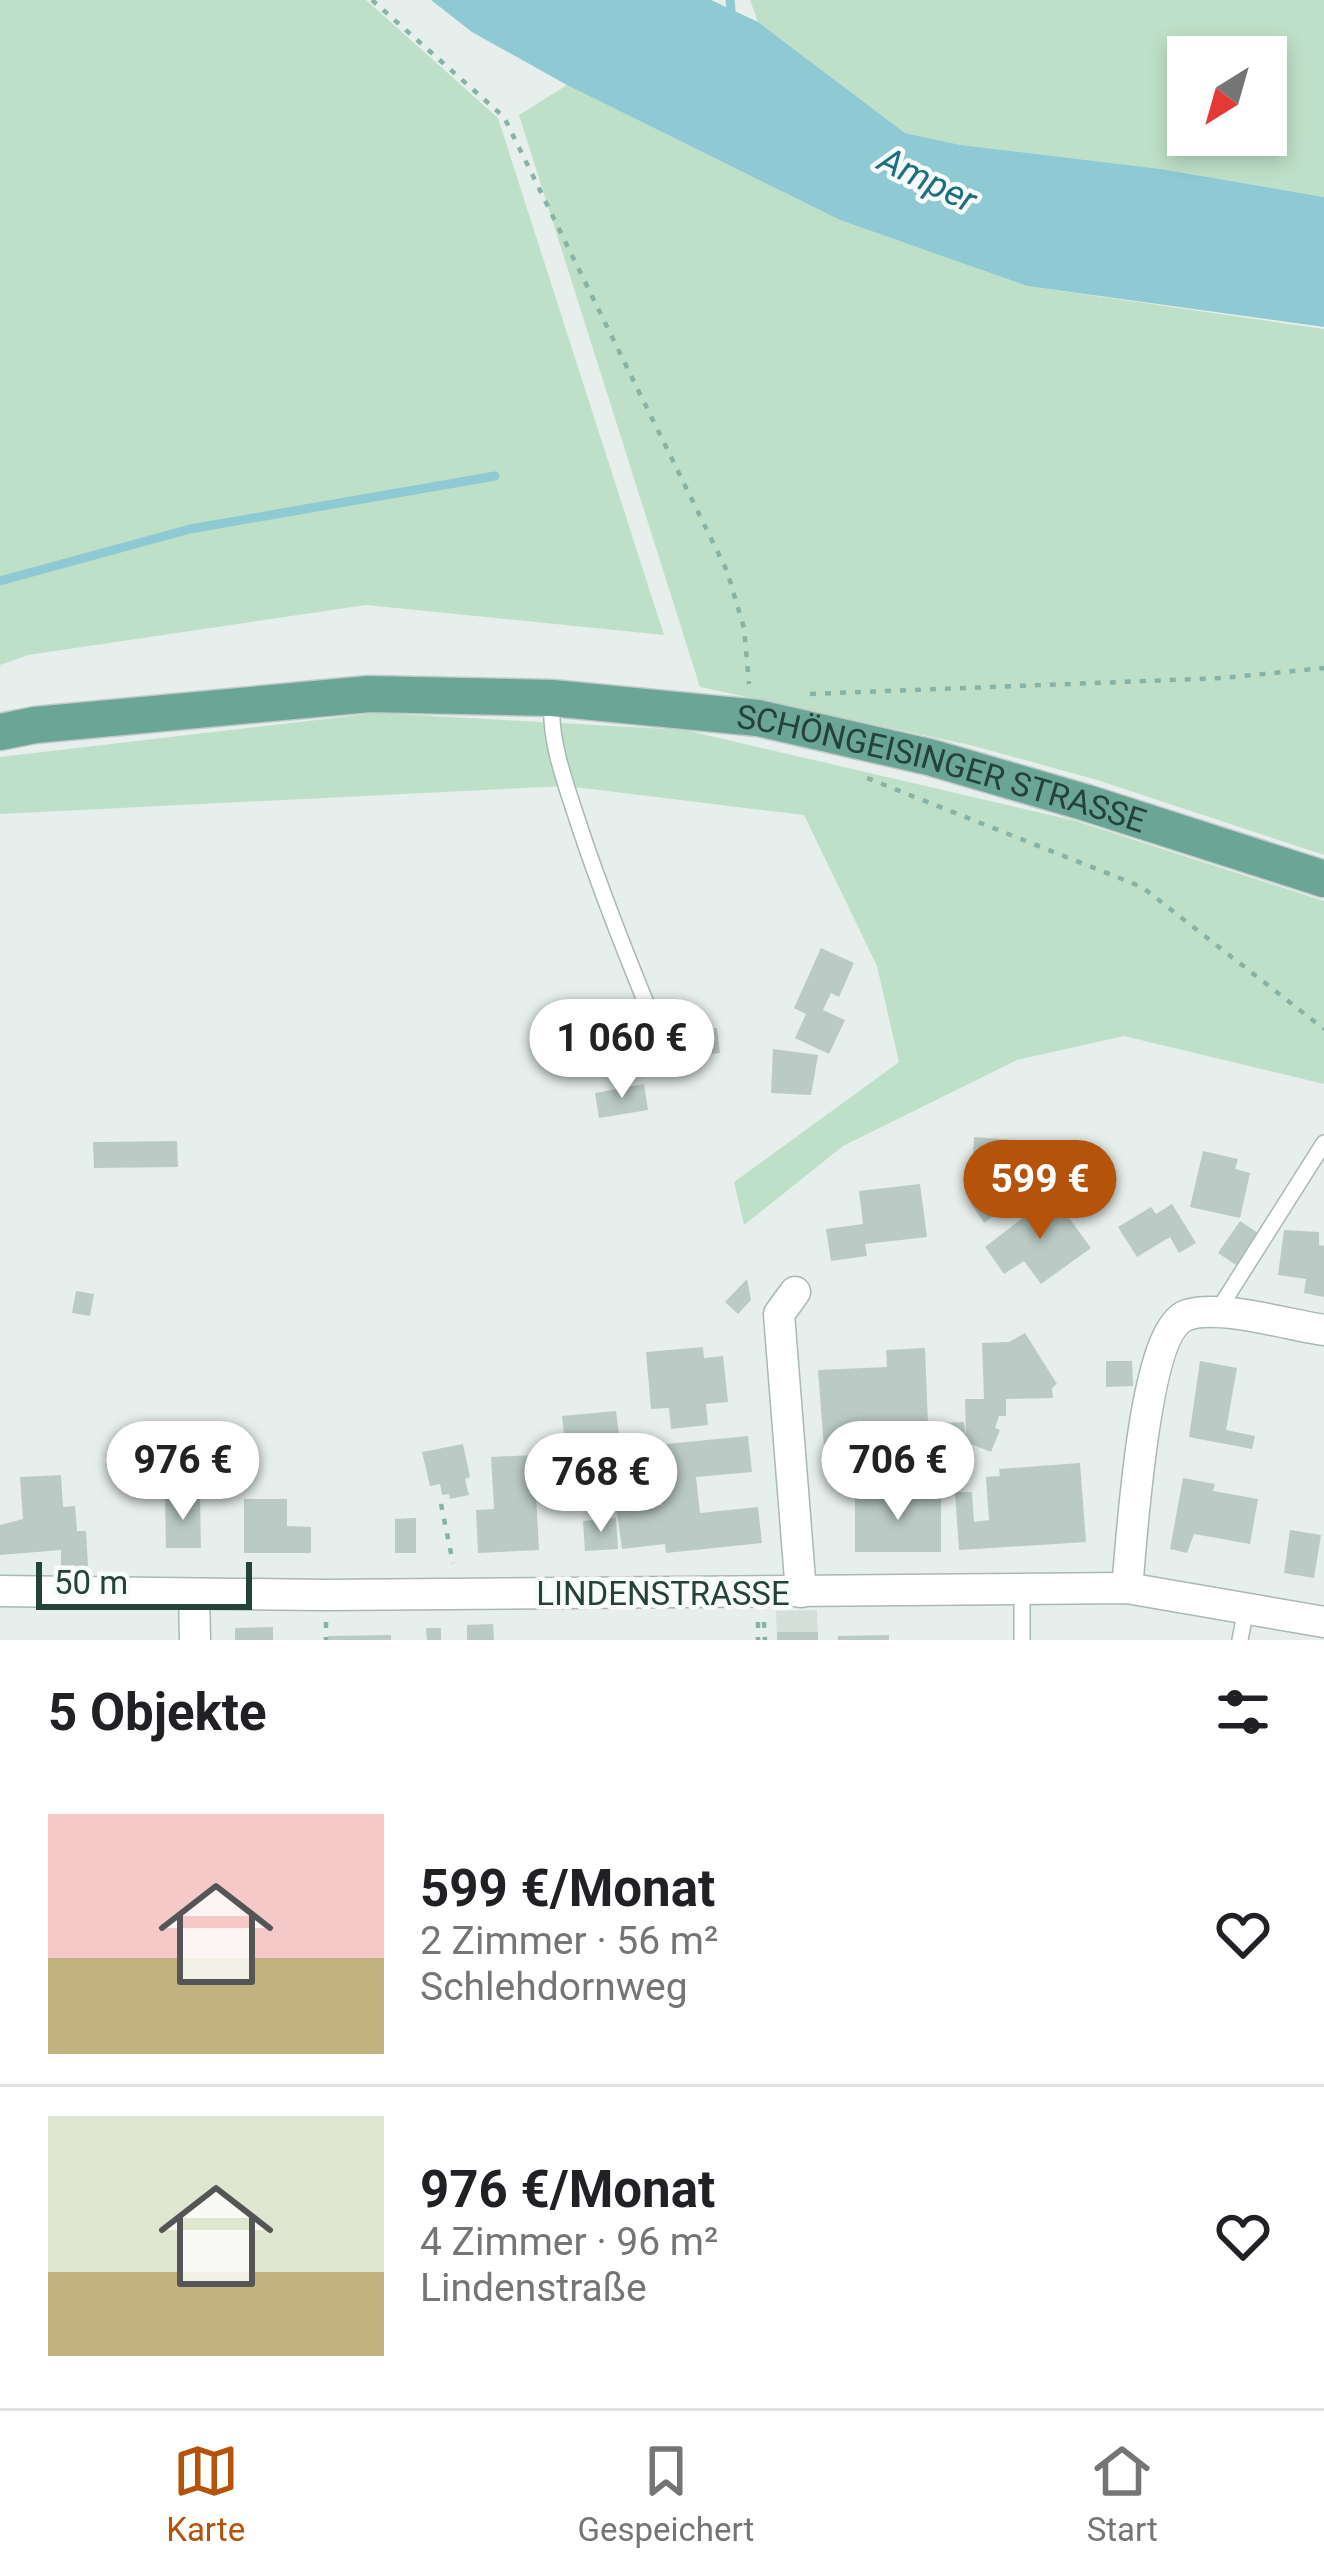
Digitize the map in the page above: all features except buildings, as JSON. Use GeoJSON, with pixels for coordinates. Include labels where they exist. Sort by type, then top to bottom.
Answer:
{"type":"FeatureCollection","features":[{"type":"Feature","properties":{"kind":"main road","name":"SCHÖNGEISINGER STRASSE"},"geometry":{"type":"LineString","coordinates":[[0,732],[369,694],[552,698],[758,718],[929,757],[1087,802],[1324,879]]}},
{"type":"Feature","properties":{"kind":"street"},"geometry":{"type":"LineString","coordinates":[[795,1292],[779,1314],[801,1592]]}},
{"type":"Feature","properties":{"kind":"street"},"geometry":{"type":"LineString","coordinates":[[1127,1588],[1148,1402],[1160,1349],[1180,1318],[1217,1312],[1324,1330]]}},
{"type":"Feature","properties":{"kind":"street","name":"LINDENSTRASSE"},"geometry":{"type":"LineString","coordinates":[[0,1591],[460,1594],[1127,1588],[1324,1622]]}},
{"type":"Feature","properties":{"kind":"street"},"geometry":{"type":"LineString","coordinates":[[194,1594],[195,1640]]}},
{"type":"Feature","properties":{"kind":"lane"},"geometry":{"type":"LineString","coordinates":[[552,698],[550,723],[574,808],[610,919],[668,1056]]}},
{"type":"Feature","properties":{"kind":"lane"},"geometry":{"type":"LineString","coordinates":[[1217,1312],[1324,1143]]}},
{"type":"Feature","properties":{"kind":"lane"},"geometry":{"type":"LineString","coordinates":[[1022,1590],[1022,1640]]}},
{"type":"Feature","properties":{"kind":"lane"},"geometry":{"type":"LineString","coordinates":[[1240,1640],[1246,1608]]}},
{"type":"Feature","properties":{"kind":"path"},"geometry":{"type":"LineString","coordinates":[[372,0],[504,117],[727,571],[744,628],[750,696],[758,718]]}},
{"type":"Feature","properties":{"kind":"path"},"geometry":{"type":"LineString","coordinates":[[797,694],[1199,680],[1324,668]]}},
{"type":"Feature","properties":{"kind":"path"},"geometry":{"type":"LineString","coordinates":[[865,777],[1142,887],[1324,1029]]}},
{"type":"Feature","properties":{"kind":"path"},"geometry":{"type":"LineString","coordinates":[[441,1504],[460,1594]]}},
{"type":"Feature","properties":{"kind":"shaded area"},"geometry":{"type":"Polygon","coordinates":[[[817,1610],[818,1640],[777,1640],[776,1611],[817,1610]]]}},
{"type":"Feature","properties":{"kind":"green space"},"geometry":{"type":"Polygon","coordinates":[[[0,0],[366,0],[498,118],[664,635],[366,605],[28,655],[0,665],[0,0]]]}},
{"type":"Feature","properties":{"kind":"green space"},"geometry":{"type":"Polygon","coordinates":[[[750,0],[1324,0],[1324,197],[905,133],[758,22],[750,0]]]}},
{"type":"Feature","properties":{"kind":"green space"},"geometry":{"type":"Polygon","coordinates":[[[567,85],[840,220],[1027,286],[1324,329],[1324,855],[1097,780],[974,746],[700,687],[519,115],[567,85]]]}},
{"type":"Feature","properties":{"kind":"green space"},"geometry":{"type":"Polygon","coordinates":[[[377,713],[685,730],[1076,821],[1324,901],[1324,1084],[1124,1036],[1017,1060],[843,1146],[744,1225],[734,1182],[899,1062],[877,966],[804,815],[566,786],[0,814],[0,757],[377,713]]]}},
{"type":"Feature","properties":{"kind":"water","name":"Amper"},"geometry":{"type":"Polygon","coordinates":[[[431,0],[711,0],[758,22],[905,133],[1324,197],[1324,327],[1027,286],[840,220],[567,85],[472,32],[431,0]]]}},
{"type":"Feature","properties":{"kind":"waterway"},"geometry":{"type":"LineString","coordinates":[[730,0],[732,20]]}},
{"type":"Feature","properties":{"kind":"waterway"},"geometry":{"type":"LineString","coordinates":[[0,581],[190,529],[495,476]]}}]}
